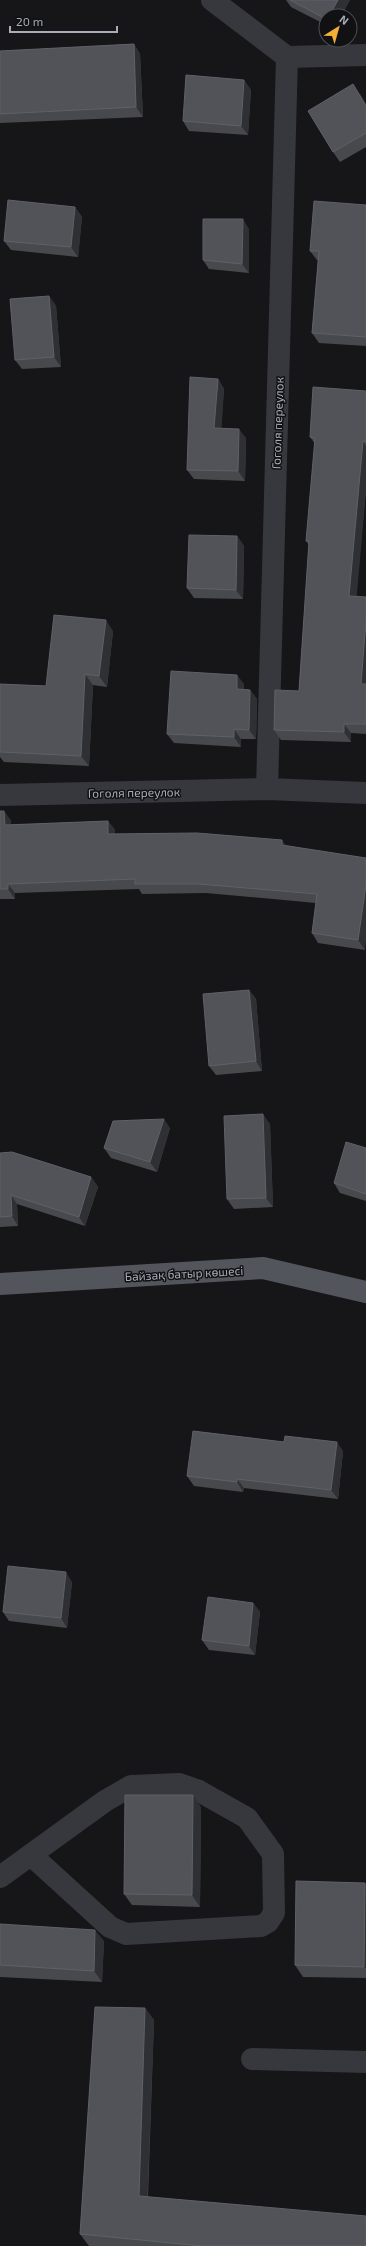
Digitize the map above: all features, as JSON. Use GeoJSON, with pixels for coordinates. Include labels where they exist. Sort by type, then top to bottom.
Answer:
{"type":"FeatureCollection","features":[{"type":"Feature","properties":{"kind":"main road","name":"Байзақ батыр көшесі"},"geometry":{"type":"LineString","coordinates":[[0,1284],[263,1268],[366,1292]]}},
{"type":"Feature","properties":{"kind":"street"},"geometry":{"type":"LineString","coordinates":[[212,0],[287,58],[366,55]]}},
{"type":"Feature","properties":{"kind":"street","name":"Гоголя переулок"},"geometry":{"type":"LineString","coordinates":[[267,789],[287,58]]}},
{"type":"Feature","properties":{"kind":"street","name":"Гоголя переулок"},"geometry":{"type":"LineString","coordinates":[[0,795],[267,789],[366,792]]}},
{"type":"Feature","properties":{"kind":"street"},"geometry":{"type":"LineString","coordinates":[[0,1877],[30,1855],[105,1801],[131,1786],[179,1784],[200,1791],[247,1818],[274,1854],[274,1913],[268,1922],[261,1926],[126,1934],[110,1927],[30,1855]]}},
{"type":"Feature","properties":{"kind":"street"},"geometry":{"type":"LineString","coordinates":[[252,2059],[366,2062]]}},
{"type":"Feature","properties":{"kind":"building"},"geometry":{"type":"Polygon","coordinates":[[[290,0],[338,0],[334,8],[318,8],[318,15],[290,0]]]}},
{"type":"Feature","properties":{"kind":"building"},"geometry":{"type":"Polygon","coordinates":[[[134,44],[136,107],[0,114],[0,51],[134,44]]]}},
{"type":"Feature","properties":{"kind":"building"},"geometry":{"type":"Polygon","coordinates":[[[186,75],[244,80],[241,126],[183,121],[186,75]]]}},
{"type":"Feature","properties":{"kind":"building"},"geometry":{"type":"Polygon","coordinates":[[[353,84],[366,106],[366,133],[333,152],[308,111],[353,84]]]}},
{"type":"Feature","properties":{"kind":"building"},"geometry":{"type":"Polygon","coordinates":[[[8,200],[75,207],[71,247],[4,241],[8,200]]]}},
{"type":"Feature","properties":{"kind":"building"},"geometry":{"type":"Polygon","coordinates":[[[314,201],[366,205],[366,337],[312,333],[319,251],[310,251],[314,201]]]}},
{"type":"Feature","properties":{"kind":"building"},"geometry":{"type":"Polygon","coordinates":[[[203,219],[243,219],[242,264],[203,260],[203,219]]]}},
{"type":"Feature","properties":{"kind":"building"},"geometry":{"type":"Polygon","coordinates":[[[49,296],[54,357],[15,360],[10,299],[49,296]]]}},
{"type":"Feature","properties":{"kind":"building"},"geometry":{"type":"Polygon","coordinates":[[[190,377],[218,379],[214,428],[239,429],[238,471],[187,470],[190,377]]]}},
{"type":"Feature","properties":{"kind":"building"},"geometry":{"type":"Polygon","coordinates":[[[313,387],[366,391],[366,442],[363,441],[349,596],[366,597],[366,621],[361,684],[366,684],[366,724],[344,724],[344,732],[274,730],[275,690],[299,691],[309,541],[306,541],[315,438],[310,437],[313,387]]]}},
{"type":"Feature","properties":{"kind":"building"},"geometry":{"type":"Polygon","coordinates":[[[189,535],[237,536],[236,590],[187,588],[189,535]]]}},
{"type":"Feature","properties":{"kind":"building"},"geometry":{"type":"Polygon","coordinates":[[[54,615],[106,620],[99,676],[85,674],[81,756],[0,752],[0,684],[46,686],[54,615]]]}},
{"type":"Feature","properties":{"kind":"building"},"geometry":{"type":"Polygon","coordinates":[[[171,671],[237,675],[237,689],[250,690],[249,730],[234,729],[234,737],[167,734],[171,671]]]}},
{"type":"Feature","properties":{"kind":"building"},"geometry":{"type":"Polygon","coordinates":[[[0,811],[4,811],[5,825],[108,821],[108,834],[197,833],[282,840],[282,845],[366,858],[366,885],[358,940],[312,933],[317,894],[199,884],[135,884],[135,879],[8,884],[8,889],[0,889],[0,811]]]}},
{"type":"Feature","properties":{"kind":"building"},"geometry":{"type":"Polygon","coordinates":[[[249,990],[256,1061],[209,1066],[203,994],[249,990]]]}},
{"type":"Feature","properties":{"kind":"building"},"geometry":{"type":"Polygon","coordinates":[[[263,1114],[266,1198],[227,1199],[224,1116],[263,1114]]]}},
{"type":"Feature","properties":{"kind":"building"},"geometry":{"type":"Polygon","coordinates":[[[164,1119],[150,1162],[104,1148],[113,1121],[164,1119]]]}},
{"type":"Feature","properties":{"kind":"building"},"geometry":{"type":"Polygon","coordinates":[[[346,1142],[366,1148],[366,1194],[334,1183],[346,1142]]]}},
{"type":"Feature","properties":{"kind":"building"},"geometry":{"type":"Polygon","coordinates":[[[12,1152],[91,1177],[79,1217],[11,1195],[12,1216],[0,1217],[0,1153],[12,1152]]]}},
{"type":"Feature","properties":{"kind":"building"},"geometry":{"type":"Polygon","coordinates":[[[193,1431],[284,1442],[285,1436],[337,1442],[331,1490],[237,1479],[237,1482],[187,1476],[193,1431]]]}},
{"type":"Feature","properties":{"kind":"building"},"geometry":{"type":"Polygon","coordinates":[[[8,1566],[66,1572],[61,1618],[3,1612],[8,1566]]]}},
{"type":"Feature","properties":{"kind":"building"},"geometry":{"type":"Polygon","coordinates":[[[208,1597],[253,1603],[249,1646],[202,1640],[208,1597]]]}},
{"type":"Feature","properties":{"kind":"building"},"geometry":{"type":"Polygon","coordinates":[[[125,1795],[193,1795],[192,1895],[124,1894],[125,1795]]]}},
{"type":"Feature","properties":{"kind":"building"},"geometry":{"type":"Polygon","coordinates":[[[296,1881],[365,1883],[364,1967],[295,1965],[296,1881]]]}},
{"type":"Feature","properties":{"kind":"building"},"geometry":{"type":"Polygon","coordinates":[[[0,1924],[95,1930],[94,1971],[0,1965],[0,1924]]]}},
{"type":"Feature","properties":{"kind":"building"},"geometry":{"type":"Polygon","coordinates":[[[95,2007],[145,2008],[139,2196],[366,2216],[366,2246],[202,2246],[80,2234],[95,2007]]]}}]}
